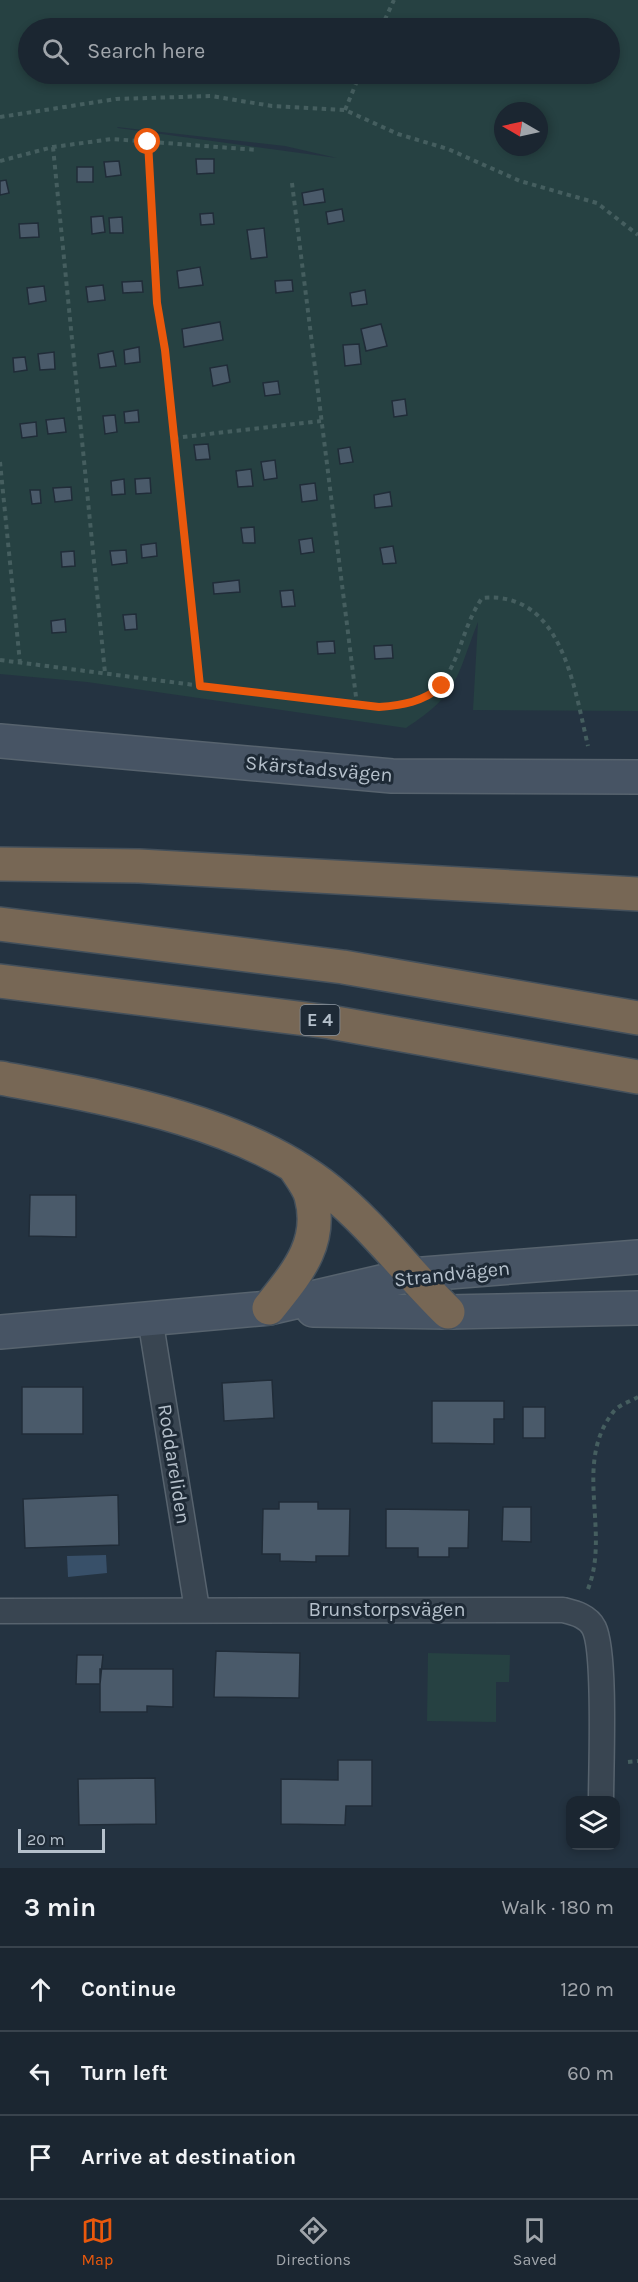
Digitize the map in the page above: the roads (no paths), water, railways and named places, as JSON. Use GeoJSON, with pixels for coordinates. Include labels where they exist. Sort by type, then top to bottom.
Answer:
{"type":"FeatureCollection","features":[{"type":"Feature","properties":{"kind":"highway"},"geometry":{"type":"LineString","coordinates":[[0,864],[139,866],[638,894]]}},
{"type":"Feature","properties":{"kind":"highway"},"geometry":{"type":"LineString","coordinates":[[0,924],[61,929],[343,967],[638,1018]]}},
{"type":"Feature","properties":{"kind":"highway","name":"E 4"},"geometry":{"type":"LineString","coordinates":[[0,981],[330,1022],[638,1077]]}},
{"type":"Feature","properties":{"kind":"highway"},"geometry":{"type":"LineString","coordinates":[[0,1078],[96,1096],[183,1118],[244,1141],[295,1168],[329,1190],[448,1312]]}},
{"type":"Feature","properties":{"kind":"highway"},"geometry":{"type":"LineString","coordinates":[[269,1308],[301,1269],[313,1234],[311,1194],[295,1168]]}},
{"type":"Feature","properties":{"kind":"main road","name":"Skärstadsvägen"},"geometry":{"type":"LineString","coordinates":[[0,741],[392,776],[590,753],[638,777]]}},
{"type":"Feature","properties":{"kind":"main road","name":"Strandvägen"},"geometry":{"type":"LineString","coordinates":[[269,1308],[411,1275],[638,1257]]}},
{"type":"Feature","properties":{"kind":"main road","name":"Strandvägen"},"geometry":{"type":"LineString","coordinates":[[0,1332],[269,1308],[340,1312],[448,1312],[638,1308]]}},
{"type":"Feature","properties":{"kind":"street","name":"Roddareliden"},"geometry":{"type":"LineString","coordinates":[[150,1318],[197,1609]]}},
{"type":"Feature","properties":{"kind":"street","name":"Brunstorpsvägen"},"geometry":{"type":"LineString","coordinates":[[0,1611],[563,1610],[578,1614],[594,1628],[599,1653],[601,1796]]}},
{"type":"Feature","properties":{"kind":"water"},"geometry":{"type":"Polygon","coordinates":[[[106,1555],[107,1573],[68,1577],[67,1556],[106,1555]]]}}]}
